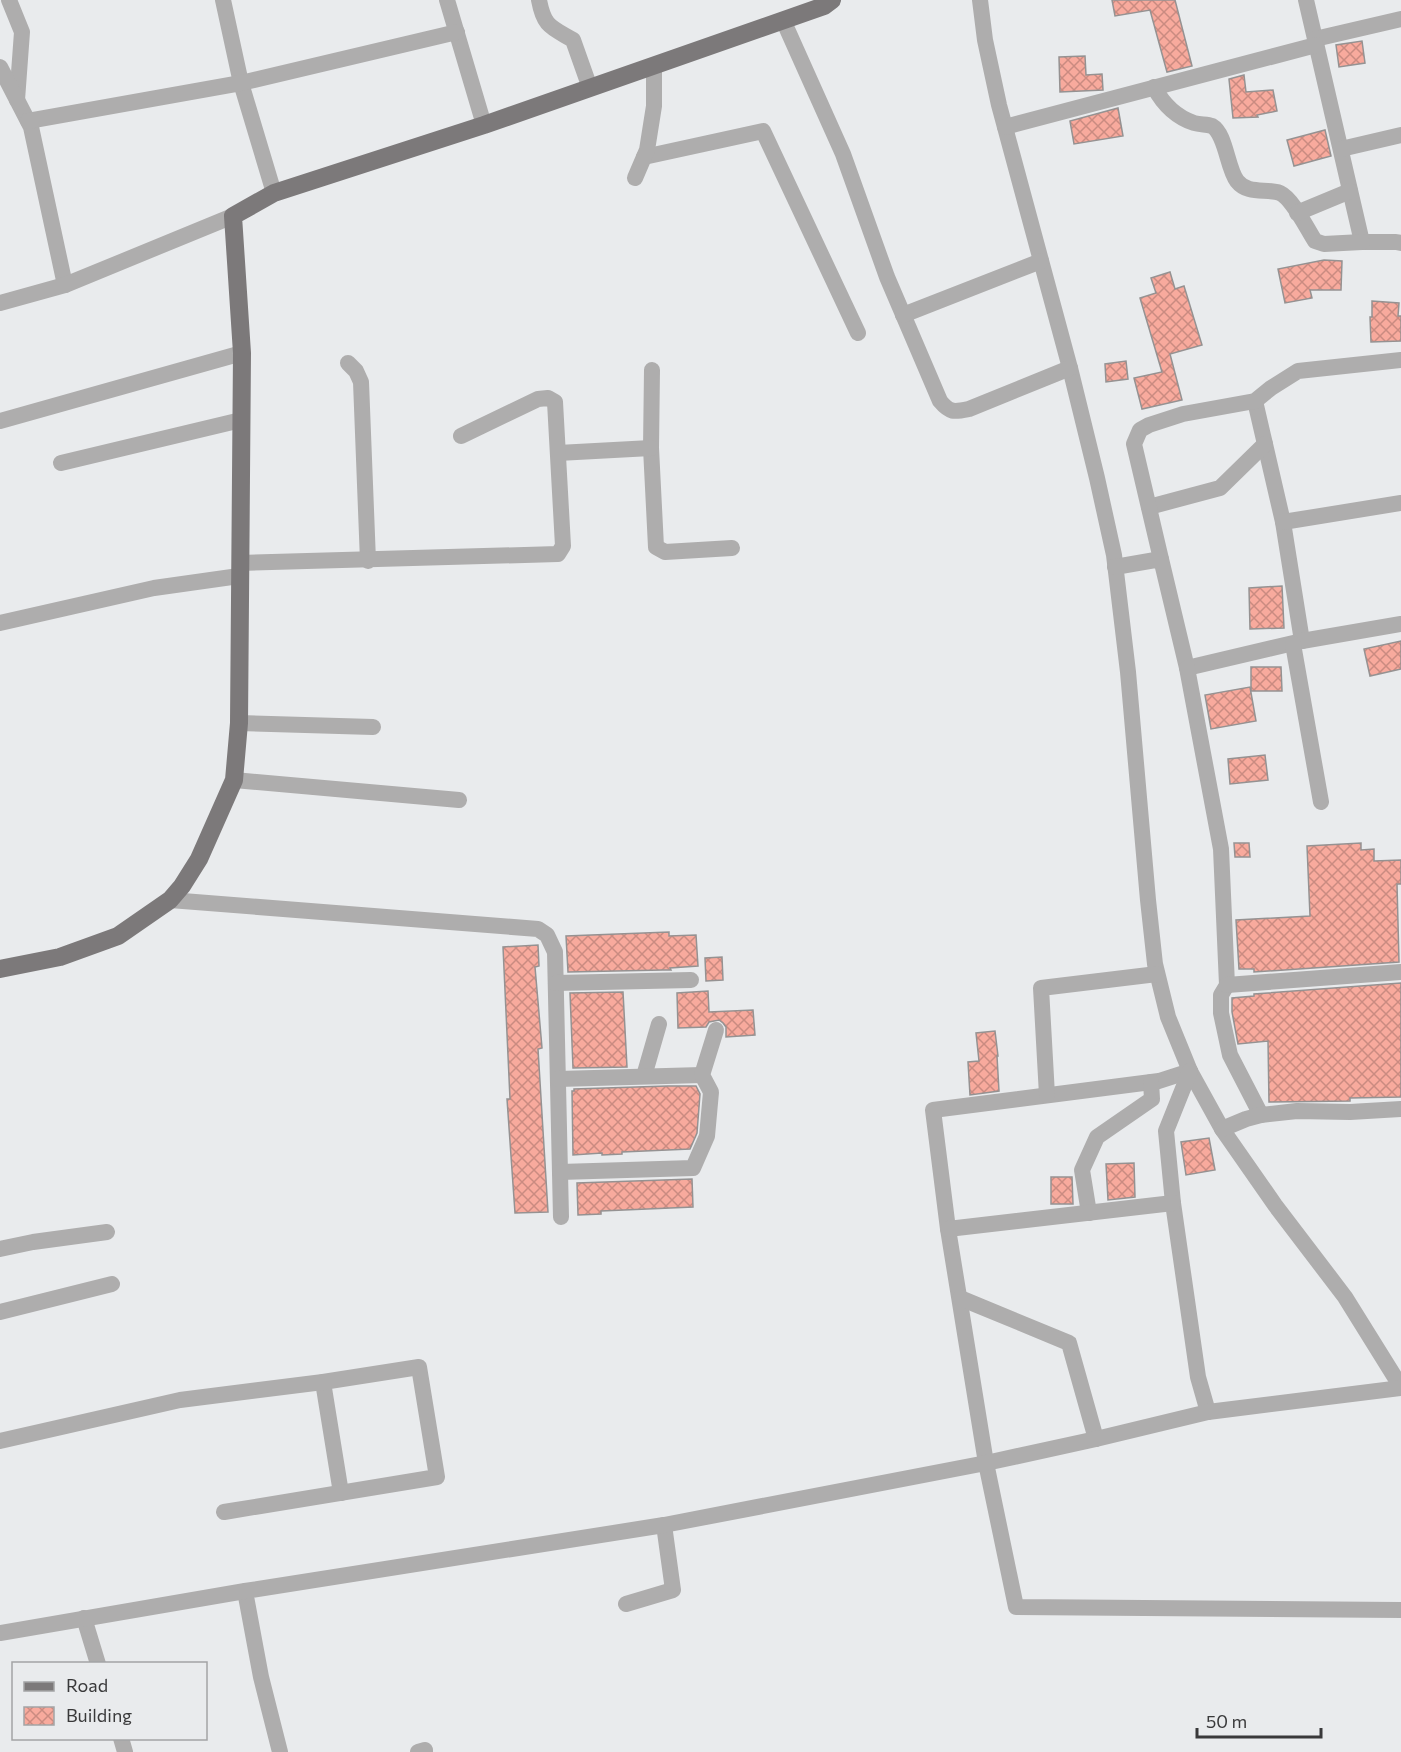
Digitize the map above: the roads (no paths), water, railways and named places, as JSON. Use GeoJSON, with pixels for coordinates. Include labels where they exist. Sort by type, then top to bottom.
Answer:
{"type":"FeatureCollection","features":[{"type":"Feature","properties":{"kind":"main road"},"geometry":{"type":"LineString","coordinates":[[0,969],[60,957],[118,936],[170,900],[199,860],[234,780],[239,723],[242,353],[233,216],[274,193],[484,125],[824,6],[832,0]]}},
{"type":"Feature","properties":{"kind":"street"},"geometry":{"type":"LineString","coordinates":[[9,0],[22,32],[17,100]]}},
{"type":"Feature","properties":{"kind":"street"},"geometry":{"type":"LineString","coordinates":[[223,0],[241,83],[274,193]]}},
{"type":"Feature","properties":{"kind":"street"},"geometry":{"type":"LineString","coordinates":[[447,0],[484,125]]}},
{"type":"Feature","properties":{"kind":"street"},"geometry":{"type":"LineString","coordinates":[[538,0],[541,13],[549,26],[573,40],[590,88]]}},
{"type":"Feature","properties":{"kind":"street"},"geometry":{"type":"LineString","coordinates":[[0,1633],[245,1591],[664,1525],[986,1463],[1208,1412],[1401,1387],[1345,1297],[1275,1205],[1222,1129],[1190,1071],[1168,1017],[1157,974],[1148,900],[1128,672],[1115,567],[1097,478],[1070,368],[1005,127],[985,40],[980,0]]}},
{"type":"Feature","properties":{"kind":"street"},"geometry":{"type":"LineString","coordinates":[[1306,0],[1362,243]]}},
{"type":"Feature","properties":{"kind":"street"},"geometry":{"type":"LineString","coordinates":[[1005,127],[1401,19]]}},
{"type":"Feature","properties":{"kind":"street"},"geometry":{"type":"LineString","coordinates":[[783,20],[843,154],[887,277],[940,401],[954,412],[969,410],[1070,368]]}},
{"type":"Feature","properties":{"kind":"street"},"geometry":{"type":"LineString","coordinates":[[28,122],[241,83],[457,32]]}},
{"type":"Feature","properties":{"kind":"street"},"geometry":{"type":"LineString","coordinates":[[635,178],[647,150],[654,106],[654,66]]}},
{"type":"Feature","properties":{"kind":"street"},"geometry":{"type":"LineString","coordinates":[[0,67],[31,127],[65,285]]}},
{"type":"Feature","properties":{"kind":"street"},"geometry":{"type":"LineString","coordinates":[[1154,87],[1162,102],[1180,117],[1212,126],[1219,132],[1231,169],[1238,182],[1253,190],[1279,193],[1290,201],[1315,241],[1324,244],[1401,243]]}},
{"type":"Feature","properties":{"kind":"street"},"geometry":{"type":"LineString","coordinates":[[644,157],[763,131],[858,333]]}},
{"type":"Feature","properties":{"kind":"street"},"geometry":{"type":"LineString","coordinates":[[1341,149],[1401,135]]}},
{"type":"Feature","properties":{"kind":"street"},"geometry":{"type":"LineString","coordinates":[[1297,213],[1350,190]]}},
{"type":"Feature","properties":{"kind":"street"},"geometry":{"type":"LineString","coordinates":[[0,303],[65,285],[233,216]]}},
{"type":"Feature","properties":{"kind":"street"},"geometry":{"type":"LineString","coordinates":[[903,315],[1041,261]]}},
{"type":"Feature","properties":{"kind":"street"},"geometry":{"type":"LineString","coordinates":[[0,421],[242,353]]}},
{"type":"Feature","properties":{"kind":"street"},"geometry":{"type":"LineString","coordinates":[[1261,1115],[1230,1055],[1221,1014],[1221,994],[1227,985],[1221,849],[1187,668],[1134,444],[1140,430],[1182,414],[1255,401],[1271,388],[1298,372],[1401,360]]}},
{"type":"Feature","properties":{"kind":"street"},"geometry":{"type":"LineString","coordinates":[[348,363],[356,371],[361,382],[368,561]]}},
{"type":"Feature","properties":{"kind":"street"},"geometry":{"type":"LineString","coordinates":[[652,370],[651,448],[656,547],[665,552],[732,548]]}},
{"type":"Feature","properties":{"kind":"street"},"geometry":{"type":"LineString","coordinates":[[0,623],[239,570],[368,561],[558,554],[563,546],[555,402],[548,398],[538,399],[461,436]]}},
{"type":"Feature","properties":{"kind":"street"},"geometry":{"type":"LineString","coordinates":[[1255,401],[1283,522],[1297,643],[1321,802]]}},
{"type":"Feature","properties":{"kind":"street"},"geometry":{"type":"LineString","coordinates":[[61,463],[241,420]]}},
{"type":"Feature","properties":{"kind":"street"},"geometry":{"type":"LineString","coordinates":[[1149,507],[1220,488],[1265,444]]}},
{"type":"Feature","properties":{"kind":"street"},"geometry":{"type":"LineString","coordinates":[[558,453],[651,448]]}},
{"type":"Feature","properties":{"kind":"street"},"geometry":{"type":"LineString","coordinates":[[1283,522],[1401,503]]}},
{"type":"Feature","properties":{"kind":"street"},"geometry":{"type":"LineString","coordinates":[[1115,567],[1161,559]]}},
{"type":"Feature","properties":{"kind":"street"},"geometry":{"type":"LineString","coordinates":[[1187,668],[1297,643],[1401,624]]}},
{"type":"Feature","properties":{"kind":"street"},"geometry":{"type":"LineString","coordinates":[[239,723],[373,727]]}},
{"type":"Feature","properties":{"kind":"street"},"geometry":{"type":"LineString","coordinates":[[234,780],[459,800]]}},
{"type":"Feature","properties":{"kind":"street"},"geometry":{"type":"LineString","coordinates":[[170,900],[538,929],[547,935],[555,952],[561,1217]]}},
{"type":"Feature","properties":{"kind":"street"},"geometry":{"type":"LineString","coordinates":[[1227,985],[1401,972]]}},
{"type":"Feature","properties":{"kind":"street"},"geometry":{"type":"LineString","coordinates":[[1047,1095],[1041,988],[1157,974]]}},
{"type":"Feature","properties":{"kind":"street"},"geometry":{"type":"LineString","coordinates":[[556,983],[692,980]]}},
{"type":"Feature","properties":{"kind":"street"},"geometry":{"type":"LineString","coordinates":[[644,1076],[659,1024]]}},
{"type":"Feature","properties":{"kind":"street"},"geometry":{"type":"LineString","coordinates":[[560,1172],[693,1167],[707,1136],[711,1092],[702,1075],[717,1030]]}},
{"type":"Feature","properties":{"kind":"street"},"geometry":{"type":"LineString","coordinates":[[1190,1071],[1151,1082],[933,1110],[948,1229],[986,1463],[1017,1607],[1401,1610]]}},
{"type":"Feature","properties":{"kind":"street"},"geometry":{"type":"LineString","coordinates":[[1190,1071],[1166,1131],[1173,1203],[1198,1377],[1208,1412]]}},
{"type":"Feature","properties":{"kind":"street"},"geometry":{"type":"LineString","coordinates":[[558,1079],[702,1075]]}},
{"type":"Feature","properties":{"kind":"street"},"geometry":{"type":"LineString","coordinates":[[1089,1213],[1082,1170],[1097,1137],[1152,1099],[1151,1082]]}},
{"type":"Feature","properties":{"kind":"street"},"geometry":{"type":"LineString","coordinates":[[1222,1129],[1261,1115],[1298,1111],[1350,1113],[1401,1109]]}},
{"type":"Feature","properties":{"kind":"street"},"geometry":{"type":"LineString","coordinates":[[948,1229],[1173,1203]]}},
{"type":"Feature","properties":{"kind":"street"},"geometry":{"type":"LineString","coordinates":[[0,1249],[107,1232]]}},
{"type":"Feature","properties":{"kind":"street"},"geometry":{"type":"LineString","coordinates":[[0,1312],[112,1284]]}},
{"type":"Feature","properties":{"kind":"street"},"geometry":{"type":"LineString","coordinates":[[960,1298],[1070,1343],[1096,1439]]}},
{"type":"Feature","properties":{"kind":"street"},"geometry":{"type":"LineString","coordinates":[[0,1441],[180,1400],[419,1367],[437,1477],[224,1512]]}},
{"type":"Feature","properties":{"kind":"street"},"geometry":{"type":"LineString","coordinates":[[323,1382],[342,1493]]}},
{"type":"Feature","properties":{"kind":"street"},"geometry":{"type":"LineString","coordinates":[[626,1604],[673,1590],[664,1525]]}},
{"type":"Feature","properties":{"kind":"street"},"geometry":{"type":"LineString","coordinates":[[245,1591],[261,1677],[280,1752]]}},
{"type":"Feature","properties":{"kind":"street"},"geometry":{"type":"LineString","coordinates":[[84,1618],[97,1662]]}},
{"type":"Feature","properties":{"kind":"street"},"geometry":{"type":"LineString","coordinates":[[418,1752],[425,1750],[425,1752]]}}]}
